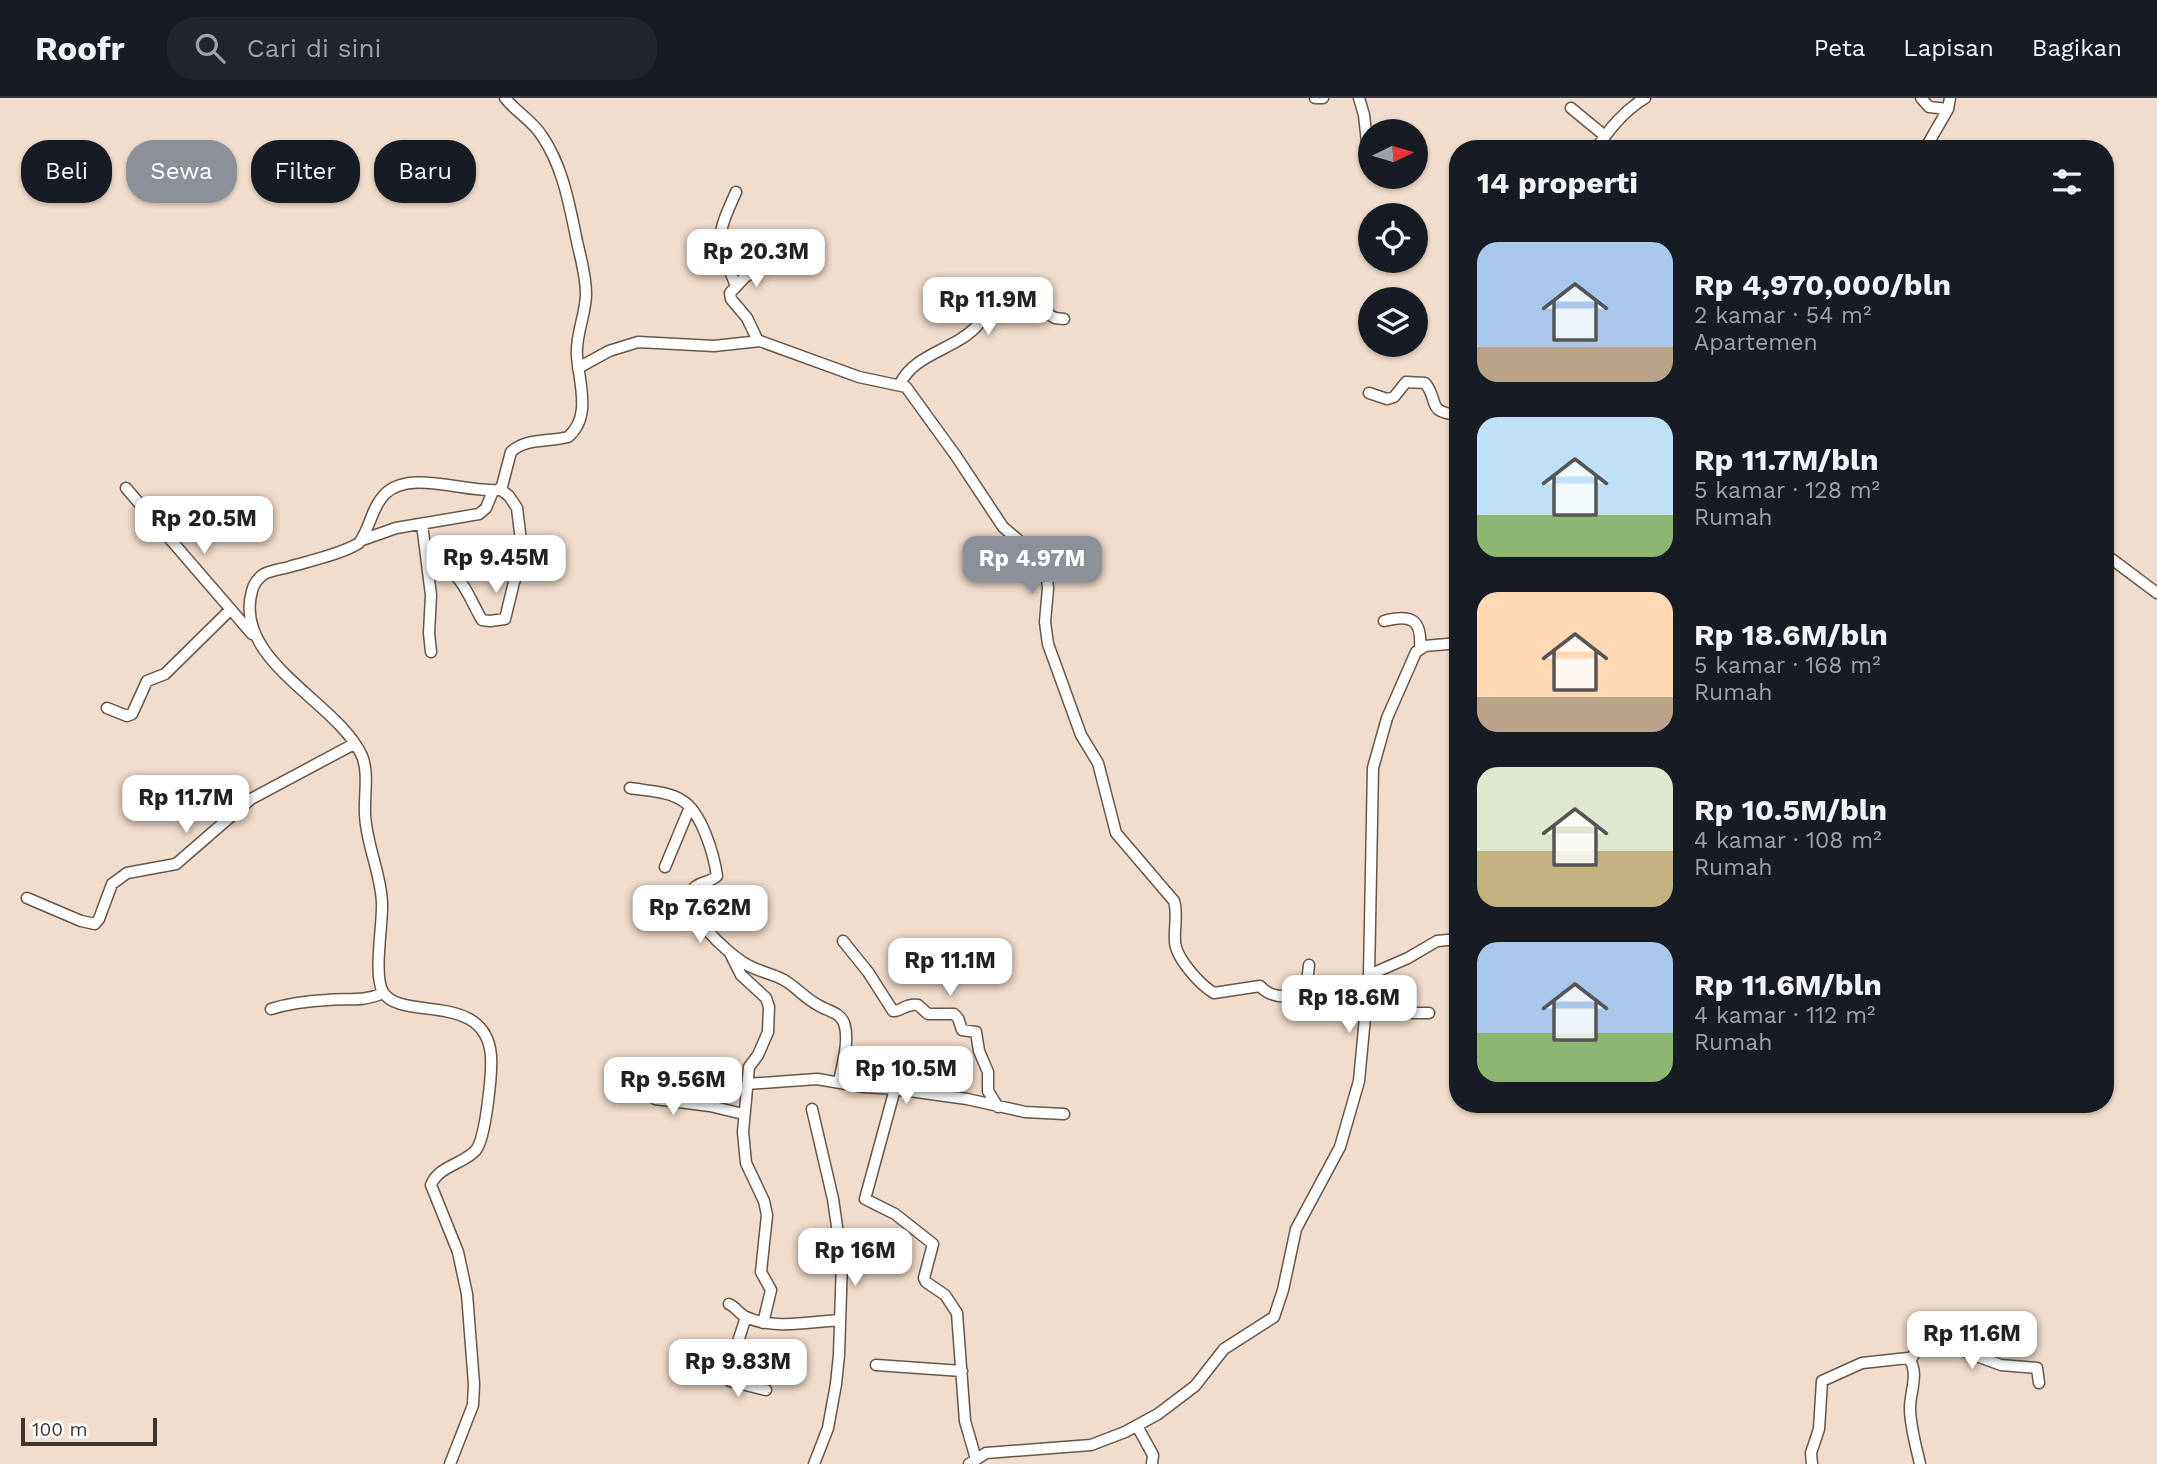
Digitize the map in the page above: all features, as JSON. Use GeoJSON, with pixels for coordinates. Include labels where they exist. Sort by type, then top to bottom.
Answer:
{"type":"FeatureCollection","features":[{"type":"Feature","properties":{"kind":"street"},"geometry":{"type":"LineString","coordinates":[[260,642],[250,617],[252,588],[264,574],[353,547],[362,540],[396,528],[481,513],[491,501],[510,452],[527,444],[563,438],[573,432],[582,414],[576,353],[586,300],[586,278],[558,165],[541,134],[505,98]]}},
{"type":"Feature","properties":{"kind":"street"},"geometry":{"type":"LineString","coordinates":[[1315,98],[1322,98]]}},
{"type":"Feature","properties":{"kind":"street"},"geometry":{"type":"LineString","coordinates":[[1359,98],[1364,119]]}},
{"type":"Feature","properties":{"kind":"street"},"geometry":{"type":"LineString","coordinates":[[1602,140],[1629,108],[1645,98]]}},
{"type":"Feature","properties":{"kind":"street"},"geometry":{"type":"LineString","coordinates":[[1921,98],[1929,107],[1949,103]]}},
{"type":"Feature","properties":{"kind":"street"},"geometry":{"type":"LineString","coordinates":[[1930,140],[1949,103]]}},
{"type":"Feature","properties":{"kind":"street"},"geometry":{"type":"LineString","coordinates":[[1571,108],[1605,136]]}},
{"type":"Feature","properties":{"kind":"street"},"geometry":{"type":"LineString","coordinates":[[736,192],[723,222],[720,240],[723,257],[736,286]]}},
{"type":"Feature","properties":{"kind":"street"},"geometry":{"type":"LineString","coordinates":[[758,341],[747,318],[731,299],[730,293],[746,278],[794,248]]}},
{"type":"Feature","properties":{"kind":"street"},"geometry":{"type":"LineString","coordinates":[[972,285],[992,298],[1018,306],[1030,304],[1055,318],[1064,319]]}},
{"type":"Feature","properties":{"kind":"street"},"geometry":{"type":"LineString","coordinates":[[900,384],[912,367],[978,326],[992,298]]}},
{"type":"Feature","properties":{"kind":"street"},"geometry":{"type":"LineString","coordinates":[[578,368],[610,351],[638,342],[714,346],[758,341],[859,377],[900,384],[910,390],[1003,527],[1038,557],[1046,571],[1048,588],[1045,622],[1048,644],[1081,735],[1098,763],[1116,833],[1174,901],[1177,912],[1175,943],[1185,966],[1214,993],[1260,986],[1266,993],[1279,996],[1367,998]]}},
{"type":"Feature","properties":{"kind":"street"},"geometry":{"type":"LineString","coordinates":[[1369,393],[1387,399],[1394,397],[1406,382],[1426,383],[1433,406],[1440,412],[1449,414]]}},
{"type":"Feature","properties":{"kind":"street"},"geometry":{"type":"LineString","coordinates":[[362,540],[369,518],[384,495],[405,483],[496,490],[513,501],[517,508],[522,549],[520,569],[505,619],[482,620],[460,580],[444,566],[428,561]]}},
{"type":"Feature","properties":{"kind":"street"},"geometry":{"type":"LineString","coordinates":[[126,488],[260,642],[279,668],[330,716],[354,744],[364,764],[365,817],[382,902],[379,972],[383,993],[394,1003],[435,1009],[467,1019],[484,1032],[489,1042],[491,1058],[487,1110],[477,1149],[436,1177],[431,1185],[458,1252],[467,1294],[474,1384],[473,1405],[450,1464]]}},
{"type":"Feature","properties":{"kind":"street"},"geometry":{"type":"LineString","coordinates":[[422,524],[431,595],[431,652]]}},
{"type":"Feature","properties":{"kind":"street"},"geometry":{"type":"LineString","coordinates":[[2114,561],[2157,593]]}},
{"type":"Feature","properties":{"kind":"street"},"geometry":{"type":"LineString","coordinates":[[107,708],[127,716],[132,714],[147,681],[165,674],[230,610]]}},
{"type":"Feature","properties":{"kind":"street"},"geometry":{"type":"LineString","coordinates":[[895,1089],[865,1199],[895,1214],[933,1244],[924,1278],[945,1295],[955,1308],[960,1333],[965,1421],[972,1462],[986,1453],[1091,1445],[1113,1438],[1137,1426],[1195,1386],[1224,1349],[1274,1317],[1283,1290],[1296,1229],[1340,1147],[1359,1081],[1369,975],[1373,768],[1387,718],[1420,648],[1420,632],[1415,622],[1405,617],[1384,621]]}},
{"type":"Feature","properties":{"kind":"street"},"geometry":{"type":"LineString","coordinates":[[1420,648],[1449,644]]}},
{"type":"Feature","properties":{"kind":"street"},"geometry":{"type":"LineString","coordinates":[[27,898],[81,921],[95,924],[116,880],[136,871],[176,864],[251,799],[354,744]]}},
{"type":"Feature","properties":{"kind":"street"},"geometry":{"type":"LineString","coordinates":[[630,788],[665,793],[691,807],[711,849],[717,876],[696,886],[692,892],[696,918],[743,962],[783,980],[817,1005],[837,1014],[842,1020],[845,1032],[844,1061],[839,1082]]}},
{"type":"Feature","properties":{"kind":"street"},"geometry":{"type":"LineString","coordinates":[[665,867],[691,807]]}},
{"type":"Feature","properties":{"kind":"street"},"geometry":{"type":"LineString","coordinates":[[1369,975],[1398,963],[1437,941],[1449,940]]}},
{"type":"Feature","properties":{"kind":"street"},"geometry":{"type":"LineString","coordinates":[[843,941],[893,1011],[915,1004],[928,1014],[952,1014],[958,1017],[962,1030],[976,1032],[979,1051],[988,1072],[988,1091],[998,1107]]}},
{"type":"Feature","properties":{"kind":"street"},"geometry":{"type":"LineString","coordinates":[[728,949],[741,975],[766,998],[769,1007],[768,1032],[758,1055],[749,1067],[743,1114],[746,1163],[764,1201],[767,1215],[761,1272],[771,1290],[763,1323]]}},
{"type":"Feature","properties":{"kind":"street"},"geometry":{"type":"LineString","coordinates":[[1307,995],[1309,965]]}},
{"type":"Feature","properties":{"kind":"street"},"geometry":{"type":"LineString","coordinates":[[271,1009],[295,1003],[372,998],[383,993]]}},
{"type":"Feature","properties":{"kind":"street"},"geometry":{"type":"LineString","coordinates":[[1366,1013],[1429,1013]]}},
{"type":"Feature","properties":{"kind":"street"},"geometry":{"type":"LineString","coordinates":[[648,1074],[651,1094],[655,1099],[710,1106],[743,1114]]}},
{"type":"Feature","properties":{"kind":"street"},"geometry":{"type":"LineString","coordinates":[[747,1084],[817,1079],[967,1099],[1025,1112],[1064,1114]]}},
{"type":"Feature","properties":{"kind":"street"},"geometry":{"type":"LineString","coordinates":[[812,1109],[841,1241],[842,1261],[839,1355],[828,1428],[814,1464]]}},
{"type":"Feature","properties":{"kind":"street"},"geometry":{"type":"LineString","coordinates":[[729,1304],[746,1317],[763,1323],[785,1325],[839,1320]]}},
{"type":"Feature","properties":{"kind":"street"},"geometry":{"type":"LineString","coordinates":[[746,1317],[726,1378],[766,1390]]}},
{"type":"Feature","properties":{"kind":"street"},"geometry":{"type":"LineString","coordinates":[[1920,1464],[1910,1407],[1914,1382],[1911,1360],[1920,1342],[1926,1338],[2001,1365],[2036,1368],[2039,1384]]}},
{"type":"Feature","properties":{"kind":"street"},"geometry":{"type":"LineString","coordinates":[[1811,1464],[1811,1453],[1819,1429],[1822,1381],[1862,1363],[1911,1360]]}},
{"type":"Feature","properties":{"kind":"street"},"geometry":{"type":"LineString","coordinates":[[876,1365],[962,1371]]}},
{"type":"Feature","properties":{"kind":"street"},"geometry":{"type":"LineString","coordinates":[[1137,1426],[1153,1455],[1152,1464]]}}]}
